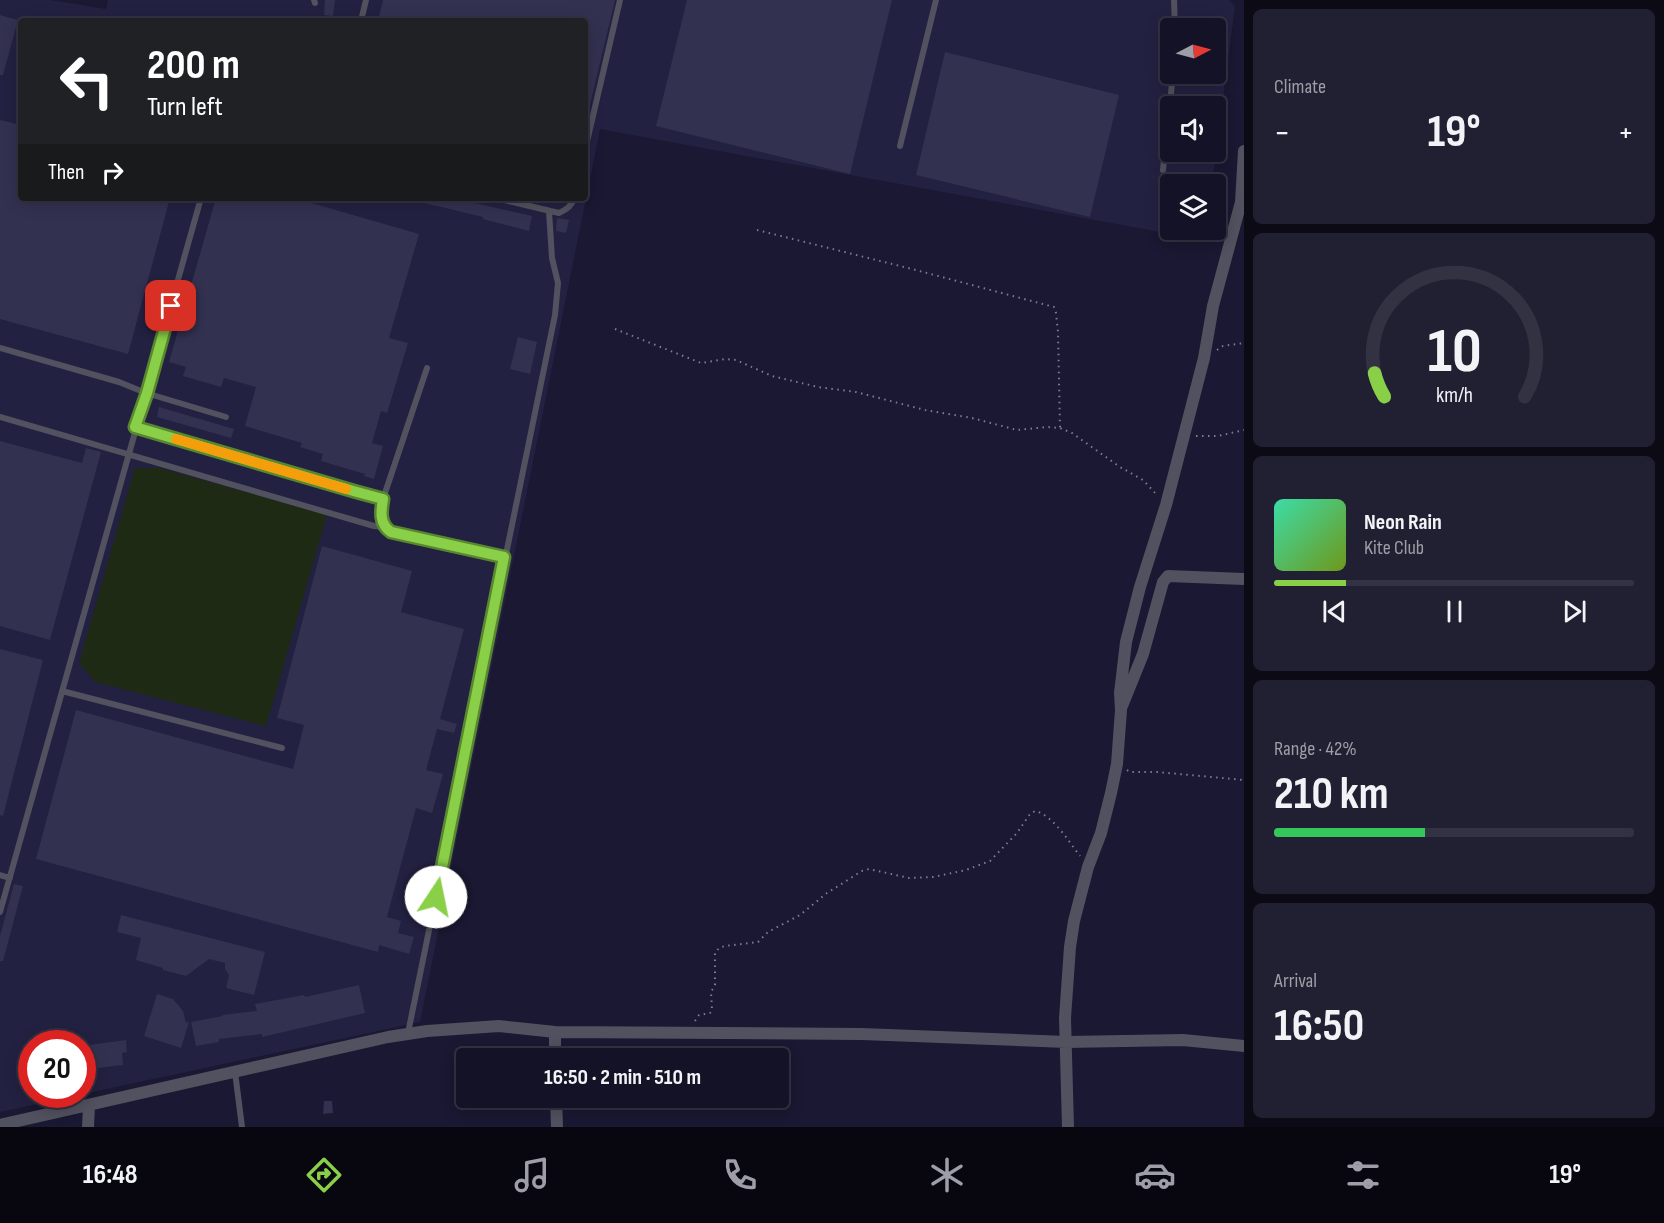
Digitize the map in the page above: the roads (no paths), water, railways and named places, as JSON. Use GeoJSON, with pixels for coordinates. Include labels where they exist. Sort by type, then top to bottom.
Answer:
{"type":"FeatureCollection","features":[{"type":"Feature","properties":{"kind":"street"},"geometry":{"type":"LineString","coordinates":[[1068,1127],[1065,1008],[1070,947],[1076,912],[1103,823],[1117,764],[1120,693],[1126,642],[1185,436],[1204,357],[1213,306],[1241,202],[1244,151]]}},
{"type":"Feature","properties":{"kind":"street"},"geometry":{"type":"LineString","coordinates":[[1121,710],[1143,654],[1166,578],[1168,576],[1244,579]]}},
{"type":"Feature","properties":{"kind":"street"},"geometry":{"type":"LineString","coordinates":[[96,1103],[408,1033],[499,1026],[555,1032],[862,1034],[1066,1042],[1183,1041],[1244,1046]]}},
{"type":"Feature","properties":{"kind":"street"},"geometry":{"type":"LineString","coordinates":[[555,1032],[555,1048]]}},
{"type":"Feature","properties":{"kind":"street"},"geometry":{"type":"LineString","coordinates":[[0,1125],[76,1108]]}},
{"type":"Feature","properties":{"kind":"street"},"geometry":{"type":"LineString","coordinates":[[88,1127],[89,1108]]}},
{"type":"Feature","properties":{"kind":"street"},"geometry":{"type":"LineString","coordinates":[[556,1108],[556,1127]]}},
{"type":"Feature","properties":{"kind":"lane"},"geometry":{"type":"LineString","coordinates":[[362,18],[366,0]]}},
{"type":"Feature","properties":{"kind":"lane"},"geometry":{"type":"LineString","coordinates":[[588,137],[620,0]]}},
{"type":"Feature","properties":{"kind":"lane"},"geometry":{"type":"LineString","coordinates":[[900,146],[936,0]]}},
{"type":"Feature","properties":{"kind":"lane"},"geometry":{"type":"LineString","coordinates":[[1174,0],[1175,18]]}},
{"type":"Feature","properties":{"kind":"lane"},"geometry":{"type":"LineString","coordinates":[[1163,170],[1172,84]]}},
{"type":"Feature","properties":{"kind":"lane"},"geometry":{"type":"LineString","coordinates":[[0,912],[200,201]]}},
{"type":"Feature","properties":{"kind":"lane"},"geometry":{"type":"LineString","coordinates":[[508,201],[559,213],[566,210],[573,201]]}},
{"type":"Feature","properties":{"kind":"lane"},"geometry":{"type":"LineString","coordinates":[[408,1033],[558,297],[558,284],[552,258],[549,211]]}},
{"type":"Feature","properties":{"kind":"lane"},"geometry":{"type":"LineString","coordinates":[[0,348],[119,382],[226,417]]}},
{"type":"Feature","properties":{"kind":"lane"},"geometry":{"type":"LineString","coordinates":[[427,368],[383,499],[382,520],[391,532],[504,557]]}},
{"type":"Feature","properties":{"kind":"lane"},"geometry":{"type":"LineString","coordinates":[[0,417],[374,526],[385,527]]}},
{"type":"Feature","properties":{"kind":"lane"},"geometry":{"type":"LineString","coordinates":[[135,427],[383,499]]}},
{"type":"Feature","properties":{"kind":"lane"},"geometry":{"type":"LineString","coordinates":[[62,691],[282,748]]}},
{"type":"Feature","properties":{"kind":"lane"},"geometry":{"type":"LineString","coordinates":[[0,875],[10,878]]}},
{"type":"Feature","properties":{"kind":"lane"},"geometry":{"type":"LineString","coordinates":[[235,1071],[242,1127]]}}]}
